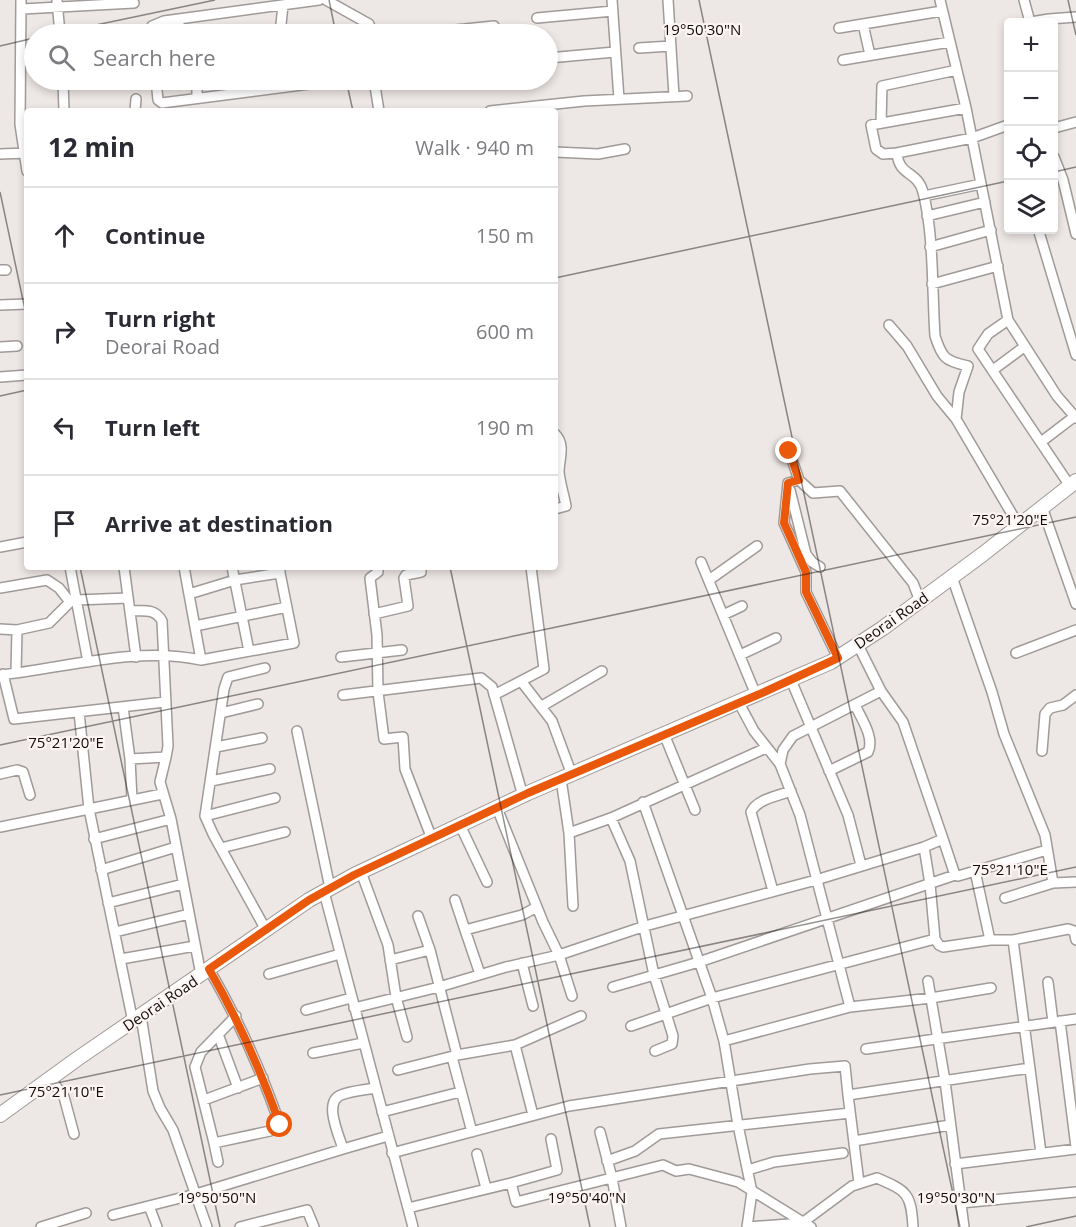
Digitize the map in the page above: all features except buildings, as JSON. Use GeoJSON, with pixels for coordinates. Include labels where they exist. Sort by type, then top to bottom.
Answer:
{"type":"FeatureCollection","features":[{"type":"Feature","properties":{"kind":"street"},"geometry":{"type":"LineString","coordinates":[[159,24],[246,5],[283,5],[314,0]]}},
{"type":"Feature","properties":{"kind":"street"},"geometry":{"type":"LineString","coordinates":[[326,0],[369,24]]}},
{"type":"Feature","properties":{"kind":"street"},"geometry":{"type":"LineString","coordinates":[[612,0],[619,99]]}},
{"type":"Feature","properties":{"kind":"street"},"geometry":{"type":"LineString","coordinates":[[668,0],[674,96]]}},
{"type":"Feature","properties":{"kind":"street"},"geometry":{"type":"LineString","coordinates":[[940,0],[966,108],[1008,321],[1057,396],[1075,417],[1041,442]]}},
{"type":"Feature","properties":{"kind":"street"},"geometry":{"type":"LineString","coordinates":[[1024,0],[1029,18]]}},
{"type":"Feature","properties":{"kind":"street"},"geometry":{"type":"LineString","coordinates":[[58,3],[59,24]]}},
{"type":"Feature","properties":{"kind":"street"},"geometry":{"type":"LineString","coordinates":[[23,124],[21,5],[134,3]]}},
{"type":"Feature","properties":{"kind":"street"},"geometry":{"type":"LineString","coordinates":[[281,24],[283,5]]}},
{"type":"Feature","properties":{"kind":"street"},"geometry":{"type":"LineString","coordinates":[[537,18],[613,10]]}},
{"type":"Feature","properties":{"kind":"street"},"geometry":{"type":"LineString","coordinates":[[839,28],[942,10]]}},
{"type":"Feature","properties":{"kind":"street"},"geometry":{"type":"LineString","coordinates":[[1058,18],[1076,17]]}},
{"type":"Feature","properties":{"kind":"street"},"geometry":{"type":"LineString","coordinates":[[178,19],[178,24]]}},
{"type":"Feature","properties":{"kind":"street"},"geometry":{"type":"LineString","coordinates":[[863,24],[870,55]]}},
{"type":"Feature","properties":{"kind":"street"},"geometry":{"type":"LineString","coordinates":[[843,60],[950,42]]}},
{"type":"Feature","properties":{"kind":"street"},"geometry":{"type":"LineString","coordinates":[[639,48],[671,46]]}},
{"type":"Feature","properties":{"kind":"street"},"geometry":{"type":"LineString","coordinates":[[558,57],[615,52]]}},
{"type":"Feature","properties":{"kind":"street"},"geometry":{"type":"LineString","coordinates":[[881,123],[882,86],[957,70]]}},
{"type":"Feature","properties":{"kind":"street"},"geometry":{"type":"LineString","coordinates":[[63,90],[64,108]]}},
{"type":"Feature","properties":{"kind":"street"},"geometry":{"type":"LineString","coordinates":[[158,90],[160,102],[261,90]]}},
{"type":"Feature","properties":{"kind":"street"},"geometry":{"type":"LineString","coordinates":[[197,90],[197,98]]}},
{"type":"Feature","properties":{"kind":"street"},"geometry":{"type":"LineString","coordinates":[[376,90],[379,108]]}},
{"type":"Feature","properties":{"kind":"street"},"geometry":{"type":"LineString","coordinates":[[510,108],[687,96]]}},
{"type":"Feature","properties":{"kind":"street"},"geometry":{"type":"LineString","coordinates":[[135,108],[136,99]]}},
{"type":"Feature","properties":{"kind":"street"},"geometry":{"type":"LineString","coordinates":[[966,108],[871,125],[876,149],[883,154],[897,153],[972,138],[1005,126]]}},
{"type":"Feature","properties":{"kind":"street"},"geometry":{"type":"LineString","coordinates":[[1058,127],[1076,122]]}},
{"type":"Feature","properties":{"kind":"street"},"geometry":{"type":"LineString","coordinates":[[558,152],[598,154],[625,149]]}},
{"type":"Feature","properties":{"kind":"street"},"geometry":{"type":"LineString","coordinates":[[0,154],[24,153]]}},
{"type":"Feature","properties":{"kind":"street"},"geometry":{"type":"LineString","coordinates":[[897,153],[898,163],[903,171],[914,175],[920,182],[924,196],[930,247],[935,336],[940,353],[950,362],[968,366]]}},
{"type":"Feature","properties":{"kind":"street"},"geometry":{"type":"LineString","coordinates":[[1058,168],[1073,207],[1076,234]]}},
{"type":"Feature","properties":{"kind":"street"},"geometry":{"type":"LineString","coordinates":[[924,196],[981,184]]}},
{"type":"Feature","properties":{"kind":"street"},"geometry":{"type":"LineString","coordinates":[[927,216],[985,202]]}},
{"type":"Feature","properties":{"kind":"street"},"geometry":{"type":"LineString","coordinates":[[930,247],[991,230]]}},
{"type":"Feature","properties":{"kind":"street"},"geometry":{"type":"LineString","coordinates":[[1040,234],[1076,355]]}},
{"type":"Feature","properties":{"kind":"street"},"geometry":{"type":"LineString","coordinates":[[932,284],[998,266]]}},
{"type":"Feature","properties":{"kind":"street"},"geometry":{"type":"LineString","coordinates":[[0,305],[24,304]]}},
{"type":"Feature","properties":{"kind":"street"},"geometry":{"type":"LineString","coordinates":[[956,419],[959,392],[968,366],[988,334],[1008,321]]}},
{"type":"Feature","properties":{"kind":"street"},"geometry":{"type":"LineString","coordinates":[[889,325],[907,346],[937,396],[956,419],[1019,526]]}},
{"type":"Feature","properties":{"kind":"street"},"geometry":{"type":"LineString","coordinates":[[0,347],[16,346]]}},
{"type":"Feature","properties":{"kind":"street"},"geometry":{"type":"LineString","coordinates":[[993,370],[1024,347]]}},
{"type":"Feature","properties":{"kind":"street"},"geometry":{"type":"LineString","coordinates":[[978,349],[1041,442],[1073,483]]}},
{"type":"Feature","properties":{"kind":"street"},"geometry":{"type":"LineString","coordinates":[[0,377],[24,375]]}},
{"type":"Feature","properties":{"kind":"street"},"geometry":{"type":"LineString","coordinates":[[558,436],[562,452],[559,472],[566,506],[558,508]]}},
{"type":"Feature","properties":{"kind":"street"},"geometry":{"type":"LineString","coordinates":[[789,451],[799,480],[813,493],[840,491],[913,583],[920,601]]}},
{"type":"Feature","properties":{"kind":"street"},"geometry":{"type":"LineString","coordinates":[[788,483],[799,480]]}},
{"type":"Feature","properties":{"kind":"street"},"geometry":{"type":"LineString","coordinates":[[788,483],[806,554],[820,567]]}},
{"type":"Feature","properties":{"kind":"street"},"geometry":{"type":"LineString","coordinates":[[788,483],[784,523],[806,572],[806,592],[838,658]]}},
{"type":"Feature","properties":{"kind":"street","name":"Deorai Road"},"geometry":{"type":"LineString","coordinates":[[0,1115],[50,1078],[327,890],[523,796],[838,658],[920,601],[1073,483]]}},
{"type":"Feature","properties":{"kind":"street"},"geometry":{"type":"LineString","coordinates":[[1042,507],[1076,604]]}},
{"type":"Feature","properties":{"kind":"street"},"geometry":{"type":"LineString","coordinates":[[0,547],[24,543]]}},
{"type":"Feature","properties":{"kind":"street"},"geometry":{"type":"LineString","coordinates":[[709,580],[757,546]]}},
{"type":"Feature","properties":{"kind":"street"},"geometry":{"type":"LineString","coordinates":[[701,562],[756,695]]}},
{"type":"Feature","properties":{"kind":"street"},"geometry":{"type":"LineString","coordinates":[[70,570],[73,601],[88,662]]}},
{"type":"Feature","properties":{"kind":"street"},"geometry":{"type":"LineString","coordinates":[[124,570],[136,657]]}},
{"type":"Feature","properties":{"kind":"street"},"geometry":{"type":"LineString","coordinates":[[185,570],[201,660]]}},
{"type":"Feature","properties":{"kind":"street"},"geometry":{"type":"LineString","coordinates":[[233,570],[249,651]]}},
{"type":"Feature","properties":{"kind":"street"},"geometry":{"type":"LineString","coordinates":[[165,702],[14,719],[1,674],[120,657],[188,657],[201,660],[294,643],[280,570],[235,580],[189,594]]}},
{"type":"Feature","properties":{"kind":"street"},"geometry":{"type":"LineString","coordinates":[[378,570],[370,578],[377,652],[378,692],[384,739],[403,737],[405,769],[432,839]]}},
{"type":"Feature","properties":{"kind":"street"},"geometry":{"type":"LineString","coordinates":[[374,614],[408,606],[404,578],[406,575],[421,572],[421,570]]}},
{"type":"Feature","properties":{"kind":"street"},"geometry":{"type":"LineString","coordinates":[[494,695],[544,669],[531,570]]}},
{"type":"Feature","properties":{"kind":"street"},"geometry":{"type":"LineString","coordinates":[[952,577],[992,692],[1004,734],[1045,835],[1053,884]]}},
{"type":"Feature","properties":{"kind":"street"},"geometry":{"type":"LineString","coordinates":[[0,588],[47,580],[73,601]]}},
{"type":"Feature","properties":{"kind":"street"},"geometry":{"type":"LineString","coordinates":[[0,629],[17,630],[49,623],[73,601],[128,598]]}},
{"type":"Feature","properties":{"kind":"street"},"geometry":{"type":"LineString","coordinates":[[723,615],[742,606]]}},
{"type":"Feature","properties":{"kind":"street"},"geometry":{"type":"LineString","coordinates":[[195,626],[287,607]]}},
{"type":"Feature","properties":{"kind":"street"},"geometry":{"type":"LineString","coordinates":[[130,611],[151,611],[158,614],[162,621],[168,746],[160,782],[171,819],[195,946],[205,972],[236,1016],[263,1078],[280,1125],[278,1128],[214,1143]]}},
{"type":"Feature","properties":{"kind":"street"},"geometry":{"type":"LineString","coordinates":[[16,673],[17,630]]}},
{"type":"Feature","properties":{"kind":"street"},"geometry":{"type":"LineString","coordinates":[[1016,653],[1076,630]]}},
{"type":"Feature","properties":{"kind":"street"},"geometry":{"type":"LineString","coordinates":[[740,656],[776,638]]}},
{"type":"Feature","properties":{"kind":"street"},"geometry":{"type":"LineString","coordinates":[[858,645],[881,691],[903,722],[955,875]]}},
{"type":"Feature","properties":{"kind":"street"},"geometry":{"type":"LineString","coordinates":[[341,657],[402,651]]}},
{"type":"Feature","properties":{"kind":"street"},"geometry":{"type":"LineString","coordinates":[[265,668],[228,677],[220,713],[205,816],[266,930]]}},
{"type":"Feature","properties":{"kind":"street"},"geometry":{"type":"LineString","coordinates":[[542,706],[602,671]]}},
{"type":"Feature","properties":{"kind":"street"},"geometry":{"type":"LineString","coordinates":[[343,695],[481,678],[492,687],[523,796]]}},
{"type":"Feature","properties":{"kind":"street"},"geometry":{"type":"LineString","coordinates":[[791,680],[848,815],[861,865]]}},
{"type":"Feature","properties":{"kind":"street"},"geometry":{"type":"LineString","coordinates":[[521,681],[552,721],[566,777],[573,906]]}},
{"type":"Feature","properties":{"kind":"street"},"geometry":{"type":"LineString","coordinates":[[780,764],[783,750],[793,736],[881,691]]}},
{"type":"Feature","properties":{"kind":"street"},"geometry":{"type":"LineString","coordinates":[[1042,751],[1045,714],[1050,708],[1063,705],[1076,695]]}},
{"type":"Feature","properties":{"kind":"street"},"geometry":{"type":"LineString","coordinates":[[739,703],[746,718],[780,764],[800,815],[850,1007]]}},
{"type":"Feature","properties":{"kind":"street"},"geometry":{"type":"LineString","coordinates":[[220,713],[258,704]]}},
{"type":"Feature","properties":{"kind":"street"},"geometry":{"type":"LineString","coordinates":[[829,771],[868,752],[871,747],[870,739],[855,705]]}},
{"type":"Feature","properties":{"kind":"street"},"geometry":{"type":"LineString","coordinates":[[123,707],[130,759],[132,799]]}},
{"type":"Feature","properties":{"kind":"street"},"geometry":{"type":"LineString","coordinates":[[79,712],[89,809],[100,870],[153,1091],[173,1130],[207,1227]]}},
{"type":"Feature","properties":{"kind":"street"},"geometry":{"type":"LineString","coordinates":[[297,731],[340,954],[413,1227]]}},
{"type":"Feature","properties":{"kind":"street"},"geometry":{"type":"LineString","coordinates":[[664,734],[695,810]]}},
{"type":"Feature","properties":{"kind":"street"},"geometry":{"type":"LineString","coordinates":[[216,747],[262,738]]}},
{"type":"Feature","properties":{"kind":"street"},"geometry":{"type":"LineString","coordinates":[[569,833],[611,818],[766,747]]}},
{"type":"Feature","properties":{"kind":"street"},"geometry":{"type":"LineString","coordinates":[[130,759],[166,757]]}},
{"type":"Feature","properties":{"kind":"street"},"geometry":{"type":"LineString","coordinates":[[211,782],[270,769]]}},
{"type":"Feature","properties":{"kind":"street"},"geometry":{"type":"LineString","coordinates":[[0,774],[17,770],[23,772],[30,795]]}},
{"type":"Feature","properties":{"kind":"street"},"geometry":{"type":"LineString","coordinates":[[773,891],[751,812],[759,803],[791,791]]}},
{"type":"Feature","properties":{"kind":"street"},"geometry":{"type":"LineString","coordinates":[[0,828],[162,794]]}},
{"type":"Feature","properties":{"kind":"street"},"geometry":{"type":"LineString","coordinates":[[205,816],[275,798]]}},
{"type":"Feature","properties":{"kind":"street"},"geometry":{"type":"LineString","coordinates":[[643,802],[712,998],[724,1041],[752,1192],[747,1227],[807,1225],[852,1186],[877,1178],[902,1188],[912,1205],[914,1227]]}},
{"type":"Feature","properties":{"kind":"street"},"geometry":{"type":"LineString","coordinates":[[497,808],[559,955],[572,996]]}},
{"type":"Feature","properties":{"kind":"street"},"geometry":{"type":"LineString","coordinates":[[611,818],[630,861],[654,975],[673,1041],[668,1047],[655,1051]]}},
{"type":"Feature","properties":{"kind":"street"},"geometry":{"type":"LineString","coordinates":[[94,839],[171,819]]}},
{"type":"Feature","properties":{"kind":"street"},"geometry":{"type":"LineString","coordinates":[[460,825],[487,882]]}},
{"type":"Feature","properties":{"kind":"street"},"geometry":{"type":"LineString","coordinates":[[221,848],[285,832]]}},
{"type":"Feature","properties":{"kind":"street"},"geometry":{"type":"LineString","coordinates":[[306,1010],[396,997],[559,955],[645,926],[816,879],[924,847],[943,839]]}},
{"type":"Feature","properties":{"kind":"street"},"geometry":{"type":"LineString","coordinates":[[100,870],[176,847]]}},
{"type":"Feature","properties":{"kind":"street"},"geometry":{"type":"LineString","coordinates":[[924,847],[935,939],[939,945],[943,947],[990,940],[1013,940],[1068,929],[1074,931],[1076,940]]}},
{"type":"Feature","properties":{"kind":"street"},"geometry":{"type":"LineString","coordinates":[[613,987],[699,962],[955,875],[1047,850]]}},
{"type":"Feature","properties":{"kind":"street"},"geometry":{"type":"LineString","coordinates":[[975,871],[990,940]]}},
{"type":"Feature","properties":{"kind":"street"},"geometry":{"type":"LineString","coordinates":[[361,872],[388,945],[396,997],[406,1037]]}},
{"type":"Feature","properties":{"kind":"street"},"geometry":{"type":"LineString","coordinates":[[1005,898],[1053,884],[1076,882]]}},
{"type":"Feature","properties":{"kind":"street"},"geometry":{"type":"LineString","coordinates":[[108,903],[183,884]]}},
{"type":"Feature","properties":{"kind":"street"},"geometry":{"type":"LineString","coordinates":[[455,900],[480,974]]}},
{"type":"Feature","properties":{"kind":"street"},"geometry":{"type":"LineString","coordinates":[[465,930],[522,915],[537,907]]}},
{"type":"Feature","properties":{"kind":"street"},"geometry":{"type":"LineString","coordinates":[[115,932],[189,914]]}},
{"type":"Feature","properties":{"kind":"street"},"geometry":{"type":"LineString","coordinates":[[418,916],[430,950],[460,1092],[472,1132]]}},
{"type":"Feature","properties":{"kind":"street"},"geometry":{"type":"LineString","coordinates":[[631,1026],[712,998],[935,939]]}},
{"type":"Feature","properties":{"kind":"street"},"geometry":{"type":"LineString","coordinates":[[1013,940],[1041,1154]]}},
{"type":"Feature","properties":{"kind":"street"},"geometry":{"type":"LineString","coordinates":[[121,959],[195,946]]}},
{"type":"Feature","properties":{"kind":"street"},"geometry":{"type":"LineString","coordinates":[[390,960],[430,950]]}},
{"type":"Feature","properties":{"kind":"street"},"geometry":{"type":"LineString","coordinates":[[269,974],[340,954]]}},
{"type":"Feature","properties":{"kind":"street"},"geometry":{"type":"LineString","coordinates":[[522,963],[533,1006]]}},
{"type":"Feature","properties":{"kind":"street"},"geometry":{"type":"LineString","coordinates":[[928,981],[945,1081],[964,1227]]}},
{"type":"Feature","properties":{"kind":"street"},"geometry":{"type":"LineString","coordinates":[[955,1164],[1076,1148],[1048,982]]}},
{"type":"Feature","properties":{"kind":"street"},"geometry":{"type":"LineString","coordinates":[[724,1041],[850,1007],[931,998],[991,988]]}},
{"type":"Feature","properties":{"kind":"street"},"geometry":{"type":"LineString","coordinates":[[218,1162],[195,1067],[201,1052],[236,1016]]}},
{"type":"Feature","properties":{"kind":"street"},"geometry":{"type":"LineString","coordinates":[[398,1070],[454,1056],[515,1045],[581,1016]]}},
{"type":"Feature","properties":{"kind":"street"},"geometry":{"type":"LineString","coordinates":[[866,1049],[1076,1019]]}},
{"type":"Feature","properties":{"kind":"street"},"geometry":{"type":"LineString","coordinates":[[218,1034],[238,1088]]}},
{"type":"Feature","properties":{"kind":"street"},"geometry":{"type":"LineString","coordinates":[[313,1053],[363,1042]]}},
{"type":"Feature","properties":{"kind":"street"},"geometry":{"type":"LineString","coordinates":[[515,1045],[533,1115]]}},
{"type":"Feature","properties":{"kind":"street"},"geometry":{"type":"LineString","coordinates":[[392,1153],[569,1106],[810,1069],[845,1066],[859,1183]]}},
{"type":"Feature","properties":{"kind":"street"},"geometry":{"type":"LineString","coordinates":[[848,1095],[1030,1068]]}},
{"type":"Feature","properties":{"kind":"street"},"geometry":{"type":"LineString","coordinates":[[50,1078],[64,1097],[74,1134]]}},
{"type":"Feature","properties":{"kind":"street"},"geometry":{"type":"LineString","coordinates":[[204,1100],[263,1078]]}},
{"type":"Feature","properties":{"kind":"street"},"geometry":{"type":"LineString","coordinates":[[343,1149],[332,1110],[333,1101],[339,1095],[375,1088]]}},
{"type":"Feature","properties":{"kind":"street"},"geometry":{"type":"LineString","coordinates":[[382,1112],[460,1092]]}},
{"type":"Feature","properties":{"kind":"street"},"geometry":{"type":"LineString","coordinates":[[607,1161],[635,1151],[659,1134],[850,1113]]}},
{"type":"Feature","properties":{"kind":"street"},"geometry":{"type":"LineString","coordinates":[[854,1141],[950,1125]]}},
{"type":"Feature","properties":{"kind":"street"},"geometry":{"type":"LineString","coordinates":[[600,1132],[621,1227]]}},
{"type":"Feature","properties":{"kind":"street"},"geometry":{"type":"LineString","coordinates":[[113,1215],[196,1194],[388,1136]]}},
{"type":"Feature","properties":{"kind":"street"},"geometry":{"type":"LineString","coordinates":[[408,1208],[557,1170],[551,1139]]}},
{"type":"Feature","properties":{"kind":"street"},"geometry":{"type":"LineString","coordinates":[[748,1170],[774,1162],[843,1153]]}},
{"type":"Feature","properties":{"kind":"street"},"geometry":{"type":"LineString","coordinates":[[477,1154],[486,1188]]}},
{"type":"Feature","properties":{"kind":"street"},"geometry":{"type":"LineString","coordinates":[[511,1183],[516,1202],[663,1165],[676,1171],[689,1169],[738,1182],[807,1225]]}},
{"type":"Feature","properties":{"kind":"street"},"geometry":{"type":"LineString","coordinates":[[961,1203],[1076,1192]]}},
{"type":"Feature","properties":{"kind":"street"},"geometry":{"type":"LineString","coordinates":[[149,1206],[157,1227]]}},
{"type":"Feature","properties":{"kind":"street"},"geometry":{"type":"LineString","coordinates":[[240,1227],[307,1210],[314,1227]]}},
{"type":"Feature","properties":{"kind":"street"},"geometry":{"type":"LineString","coordinates":[[41,1227],[86,1214]]}},
{"type":"Feature","properties":{"kind":"route"},"geometry":{"type":"LineString","coordinates":[[280,1125],[263,1078],[236,1016],[209,969],[309,900],[354,875],[528,793],[838,658],[806,592],[806,572],[784,523],[788,483],[799,480],[789,451]]}}]}
